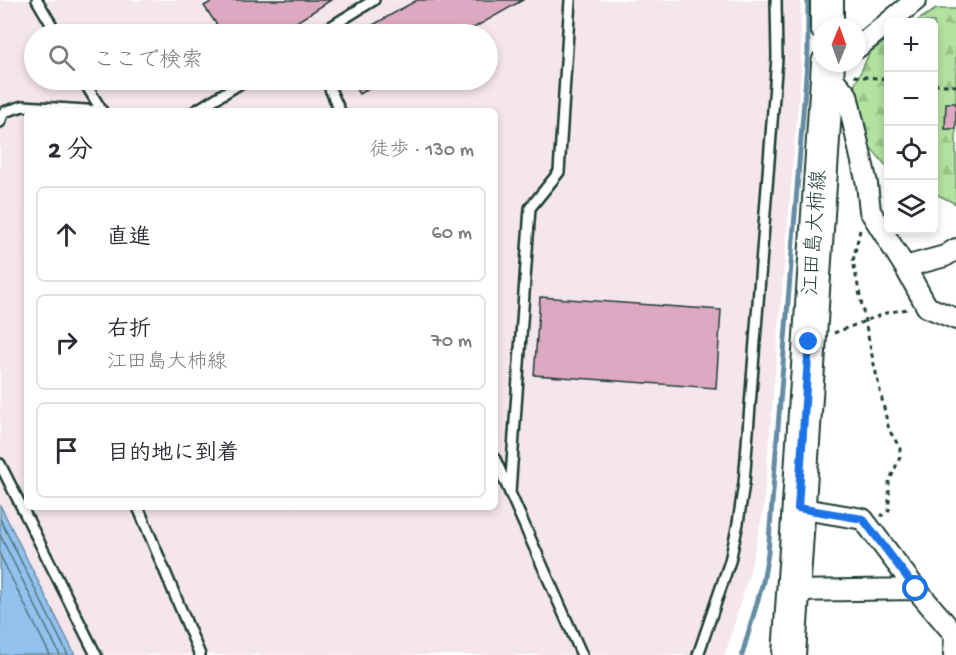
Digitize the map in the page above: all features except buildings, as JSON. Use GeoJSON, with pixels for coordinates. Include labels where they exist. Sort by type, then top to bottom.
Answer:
{"type":"FeatureCollection","features":[{"type":"Feature","properties":{"kind":"main road"},"geometry":{"type":"LineString","coordinates":[[827,0],[827,18]]}},
{"type":"Feature","properties":{"kind":"main road","name":"江田島大柿線"},"geometry":{"type":"LineString","coordinates":[[789,655],[809,342],[832,72]]}},
{"type":"Feature","properties":{"kind":"street"},"geometry":{"type":"LineString","coordinates":[[866,41],[916,0]]}},
{"type":"Feature","properties":{"kind":"street"},"geometry":{"type":"LineString","coordinates":[[835,72],[847,95],[867,184],[870,211],[927,307],[956,319]]}},
{"type":"Feature","properties":{"kind":"street"},"geometry":{"type":"LineString","coordinates":[[905,267],[945,256],[956,249]]}},
{"type":"Feature","properties":{"kind":"street"},"geometry":{"type":"LineString","coordinates":[[798,508],[863,519],[916,589],[955,635],[954,655]]}},
{"type":"Feature","properties":{"kind":"street"},"geometry":{"type":"LineString","coordinates":[[793,591],[916,589]]}},
{"type":"Feature","properties":{"kind":"lane"},"geometry":{"type":"LineString","coordinates":[[36,0],[51,24]]}},
{"type":"Feature","properties":{"kind":"lane"},"geometry":{"type":"LineString","coordinates":[[335,24],[374,0]]}},
{"type":"Feature","properties":{"kind":"lane"},"geometry":{"type":"LineString","coordinates":[[510,492],[530,208],[559,172],[570,0]]}},
{"type":"Feature","properties":{"kind":"lane"},"geometry":{"type":"LineString","coordinates":[[698,655],[729,561],[742,493],[777,58],[776,0]]}},
{"type":"Feature","properties":{"kind":"lane"},"geometry":{"type":"LineString","coordinates":[[89,90],[100,108]]}},
{"type":"Feature","properties":{"kind":"lane"},"geometry":{"type":"LineString","coordinates":[[200,108],[230,90]]}},
{"type":"Feature","properties":{"kind":"lane"},"geometry":{"type":"LineString","coordinates":[[331,90],[339,108]]}},
{"type":"Feature","properties":{"kind":"lane"},"geometry":{"type":"LineString","coordinates":[[0,122],[4,112],[23,106],[55,108]]}},
{"type":"Feature","properties":{"kind":"lane"},"geometry":{"type":"LineString","coordinates":[[0,464],[96,655]]}},
{"type":"Feature","properties":{"kind":"lane"},"geometry":{"type":"LineString","coordinates":[[498,466],[582,655]]}},
{"type":"Feature","properties":{"kind":"lane"},"geometry":{"type":"LineString","coordinates":[[139,510],[200,655]]}},
{"type":"Feature","properties":{"kind":"path"},"geometry":{"type":"LineString","coordinates":[[858,72],[884,78]]}},
{"type":"Feature","properties":{"kind":"path"},"geometry":{"type":"LineString","coordinates":[[938,84],[956,86]]}},
{"type":"Feature","properties":{"kind":"path"},"geometry":{"type":"LineString","coordinates":[[868,526],[889,510],[889,482],[900,458],[900,448],[889,430],[853,261],[863,218],[870,211]]}},
{"type":"Feature","properties":{"kind":"path"},"geometry":{"type":"LineString","coordinates":[[809,342],[899,309],[927,307]]}},
{"type":"Feature","properties":{"kind":"shaded area"},"geometry":{"type":"Polygon","coordinates":[[[0,0],[801,0],[801,69],[763,512],[750,571],[725,655],[75,655],[0,505],[0,0]]]}},
{"type":"Feature","properties":{"kind":"green space"},"geometry":{"type":"Polygon","coordinates":[[[936,9],[956,9],[956,204],[938,195],[938,18],[921,18],[936,9]]]}},
{"type":"Feature","properties":{"kind":"green space"},"geometry":{"type":"Polygon","coordinates":[[[884,43],[884,163],[865,141],[854,86],[861,72],[866,72],[866,60],[870,52],[884,43]]]}},
{"type":"Feature","properties":{"kind":"water"},"geometry":{"type":"Polygon","coordinates":[[[0,505],[75,655],[0,655],[0,505]]]}},
{"type":"Feature","properties":{"kind":"waterway"},"geometry":{"type":"LineString","coordinates":[[742,655],[763,582],[768,553],[808,51],[808,0]]}},
{"type":"Feature","properties":{"kind":"route"},"geometry":{"type":"LineString","coordinates":[[809,342],[798,508],[863,519],[916,589]]}}]}
